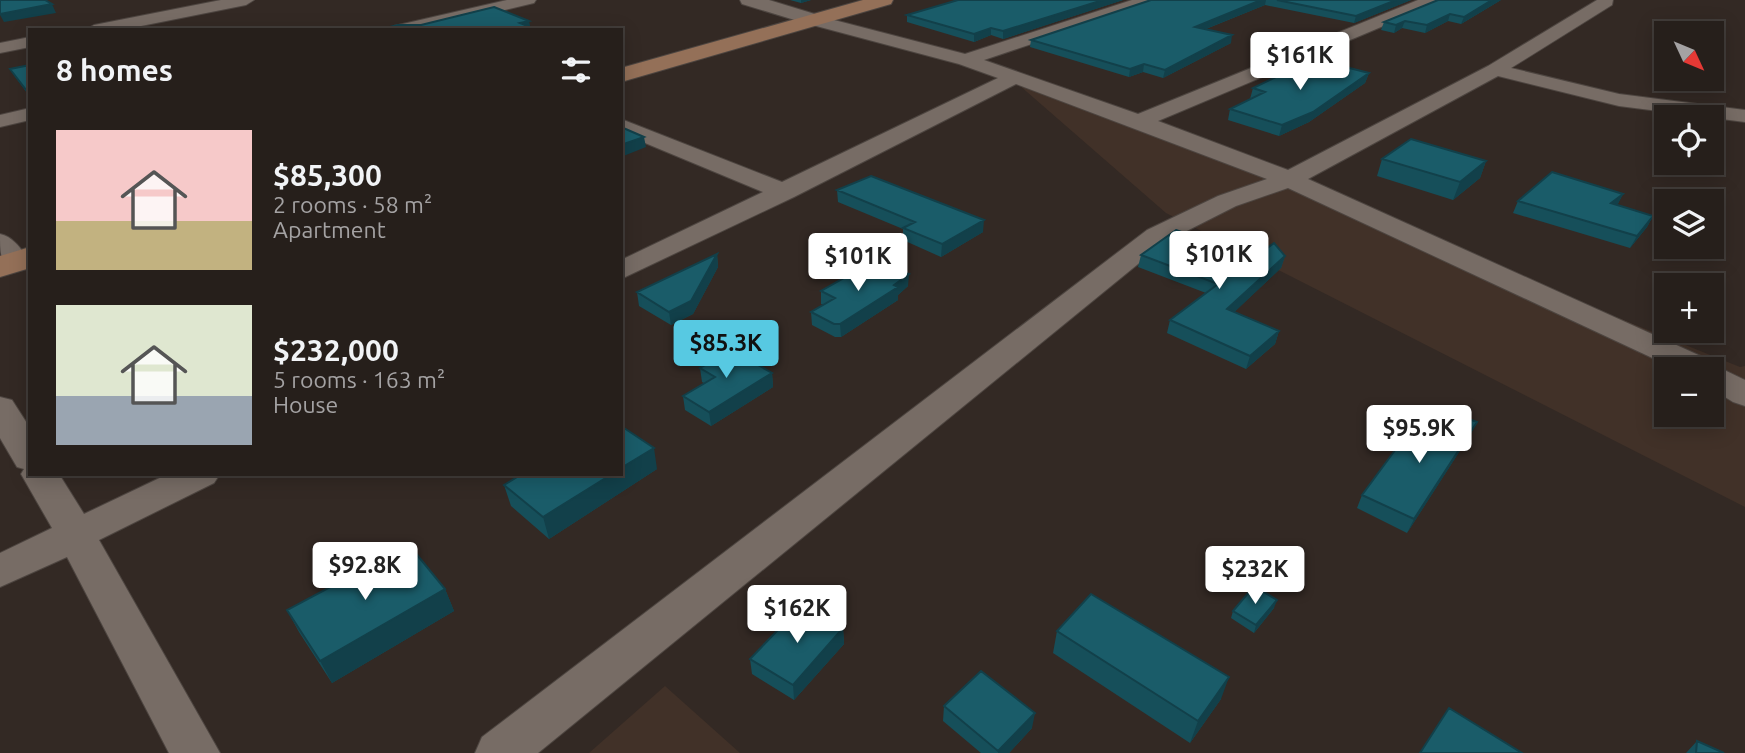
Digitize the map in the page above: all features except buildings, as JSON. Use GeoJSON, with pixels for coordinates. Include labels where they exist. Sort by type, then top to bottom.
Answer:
{"type":"FeatureCollection","features":[{"type":"Feature","properties":{"kind":"main road"},"geometry":{"type":"LineString","coordinates":[[623,74],[858,0]]}},
{"type":"Feature","properties":{"kind":"main road"},"geometry":{"type":"LineString","coordinates":[[623,66],[805,17],[884,0]]}},
{"type":"Feature","properties":{"kind":"street"},"geometry":{"type":"LineString","coordinates":[[104,28],[246,0]]}},
{"type":"Feature","properties":{"kind":"street"},"geometry":{"type":"LineString","coordinates":[[409,28],[528,0]]}},
{"type":"Feature","properties":{"kind":"street"},"geometry":{"type":"LineString","coordinates":[[749,0],[966,60],[1139,121],[1289,179],[1676,357]]}},
{"type":"Feature","properties":{"kind":"street"},"geometry":{"type":"LineString","coordinates":[[966,60],[1148,0]]}},
{"type":"Feature","properties":{"kind":"street"},"geometry":{"type":"LineString","coordinates":[[1139,121],[1433,0]]}},
{"type":"Feature","properties":{"kind":"street"},"geometry":{"type":"LineString","coordinates":[[500,753],[1156,236],[1227,201],[1289,179],[1495,69],[1606,2],[1605,0]]}},
{"type":"Feature","properties":{"kind":"street"},"geometry":{"type":"LineString","coordinates":[[0,48],[28,42]]}},
{"type":"Feature","properties":{"kind":"street"},"geometry":{"type":"LineString","coordinates":[[1495,69],[1619,100],[1745,117]]}},
{"type":"Feature","properties":{"kind":"street"},"geometry":{"type":"LineString","coordinates":[[623,270],[1016,77]]}},
{"type":"Feature","properties":{"kind":"street"},"geometry":{"type":"LineString","coordinates":[[0,121],[28,114]]}},
{"type":"Feature","properties":{"kind":"street"},"geometry":{"type":"LineString","coordinates":[[623,126],[785,192]]}},
{"type":"Feature","properties":{"kind":"street"},"geometry":{"type":"LineString","coordinates":[[1724,382],[1745,395]]}},
{"type":"Feature","properties":{"kind":"street"},"geometry":{"type":"LineString","coordinates":[[0,408],[28,455]]}},
{"type":"Feature","properties":{"kind":"street"},"geometry":{"type":"LineString","coordinates":[[41,476],[195,753]]}},
{"type":"Feature","properties":{"kind":"street"},"geometry":{"type":"LineString","coordinates":[[0,571],[197,476]]}},
{"type":"Feature","properties":{"kind":"shaded area"},"geometry":{"type":"Polygon","coordinates":[[[1019,85],[1042,86],[1654,332],[1654,343],[1680,343],[1715,357],[1654,357],[1654,427],[1724,427],[1724,361],[1740,367],[1745,366],[1745,507],[1166,213],[1019,85]]]}},
{"type":"Feature","properties":{"kind":"shaded area"},"geometry":{"type":"Polygon","coordinates":[[[665,686],[740,753],[589,753],[665,686]]]}}]}
